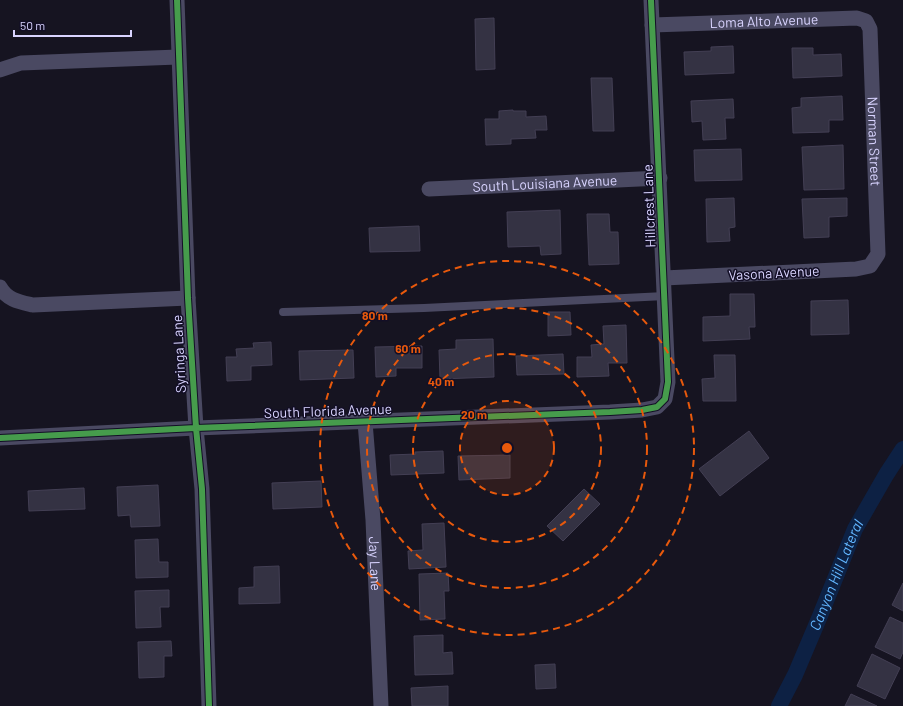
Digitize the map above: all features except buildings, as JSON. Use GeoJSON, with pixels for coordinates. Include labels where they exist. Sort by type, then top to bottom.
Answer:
{"type":"FeatureCollection","features":[{"type":"Feature","properties":{"kind":"street","name":"Syringa Lane"},"geometry":{"type":"LineString","coordinates":[[177,0],[188,298],[196,428],[202,489],[208,706]]}},
{"type":"Feature","properties":{"kind":"street","name":"Hillcrest Lane"},"geometry":{"type":"LineString","coordinates":[[651,0],[668,382],[665,399],[657,407]]}},
{"type":"Feature","properties":{"kind":"street","name":"Loma Alto Avenue"},"geometry":{"type":"LineString","coordinates":[[652,25],[857,18],[866,22],[870,30]]}},
{"type":"Feature","properties":{"kind":"street","name":"Norman Street"},"geometry":{"type":"LineString","coordinates":[[870,30],[878,254]]}},
{"type":"Feature","properties":{"kind":"street"},"geometry":{"type":"LineString","coordinates":[[0,70],[21,63],[178,57]]}},
{"type":"Feature","properties":{"kind":"street","name":"South Louisiana Avenue"},"geometry":{"type":"LineString","coordinates":[[429,189],[660,178]]}},
{"type":"Feature","properties":{"kind":"street","name":"Vasona Avenue"},"geometry":{"type":"LineString","coordinates":[[664,278],[856,270],[870,266],[878,254]]}},
{"type":"Feature","properties":{"kind":"street"},"geometry":{"type":"LineString","coordinates":[[0,287],[3,293],[14,301],[33,305],[188,298]]}},
{"type":"Feature","properties":{"kind":"street","name":"South Florida Avenue"},"geometry":{"type":"LineString","coordinates":[[0,438],[196,428],[623,411],[642,410],[657,407]]}},
{"type":"Feature","properties":{"kind":"street","name":"Jay Lane"},"geometry":{"type":"LineString","coordinates":[[365,422],[373,520],[381,706]]}},
{"type":"Feature","properties":{"kind":"lane"},"geometry":{"type":"LineString","coordinates":[[283,312],[424,308],[665,296]]}},
{"type":"Feature","properties":{"kind":"waterway","name":"Canyon Hill Lateral"},"geometry":{"type":"LineString","coordinates":[[779,706],[795,675],[855,529],[886,475],[903,449]]}},
{"type":"Feature","properties":{"kind":"cycle path"},"geometry":{"type":"LineString","coordinates":[[177,0],[188,298],[196,428],[202,489],[209,706]]}},
{"type":"Feature","properties":{"kind":"cycle path"},"geometry":{"type":"LineString","coordinates":[[0,438],[196,428],[610,412],[642,410],[657,407],[665,399],[668,382],[651,0]]}}]}
